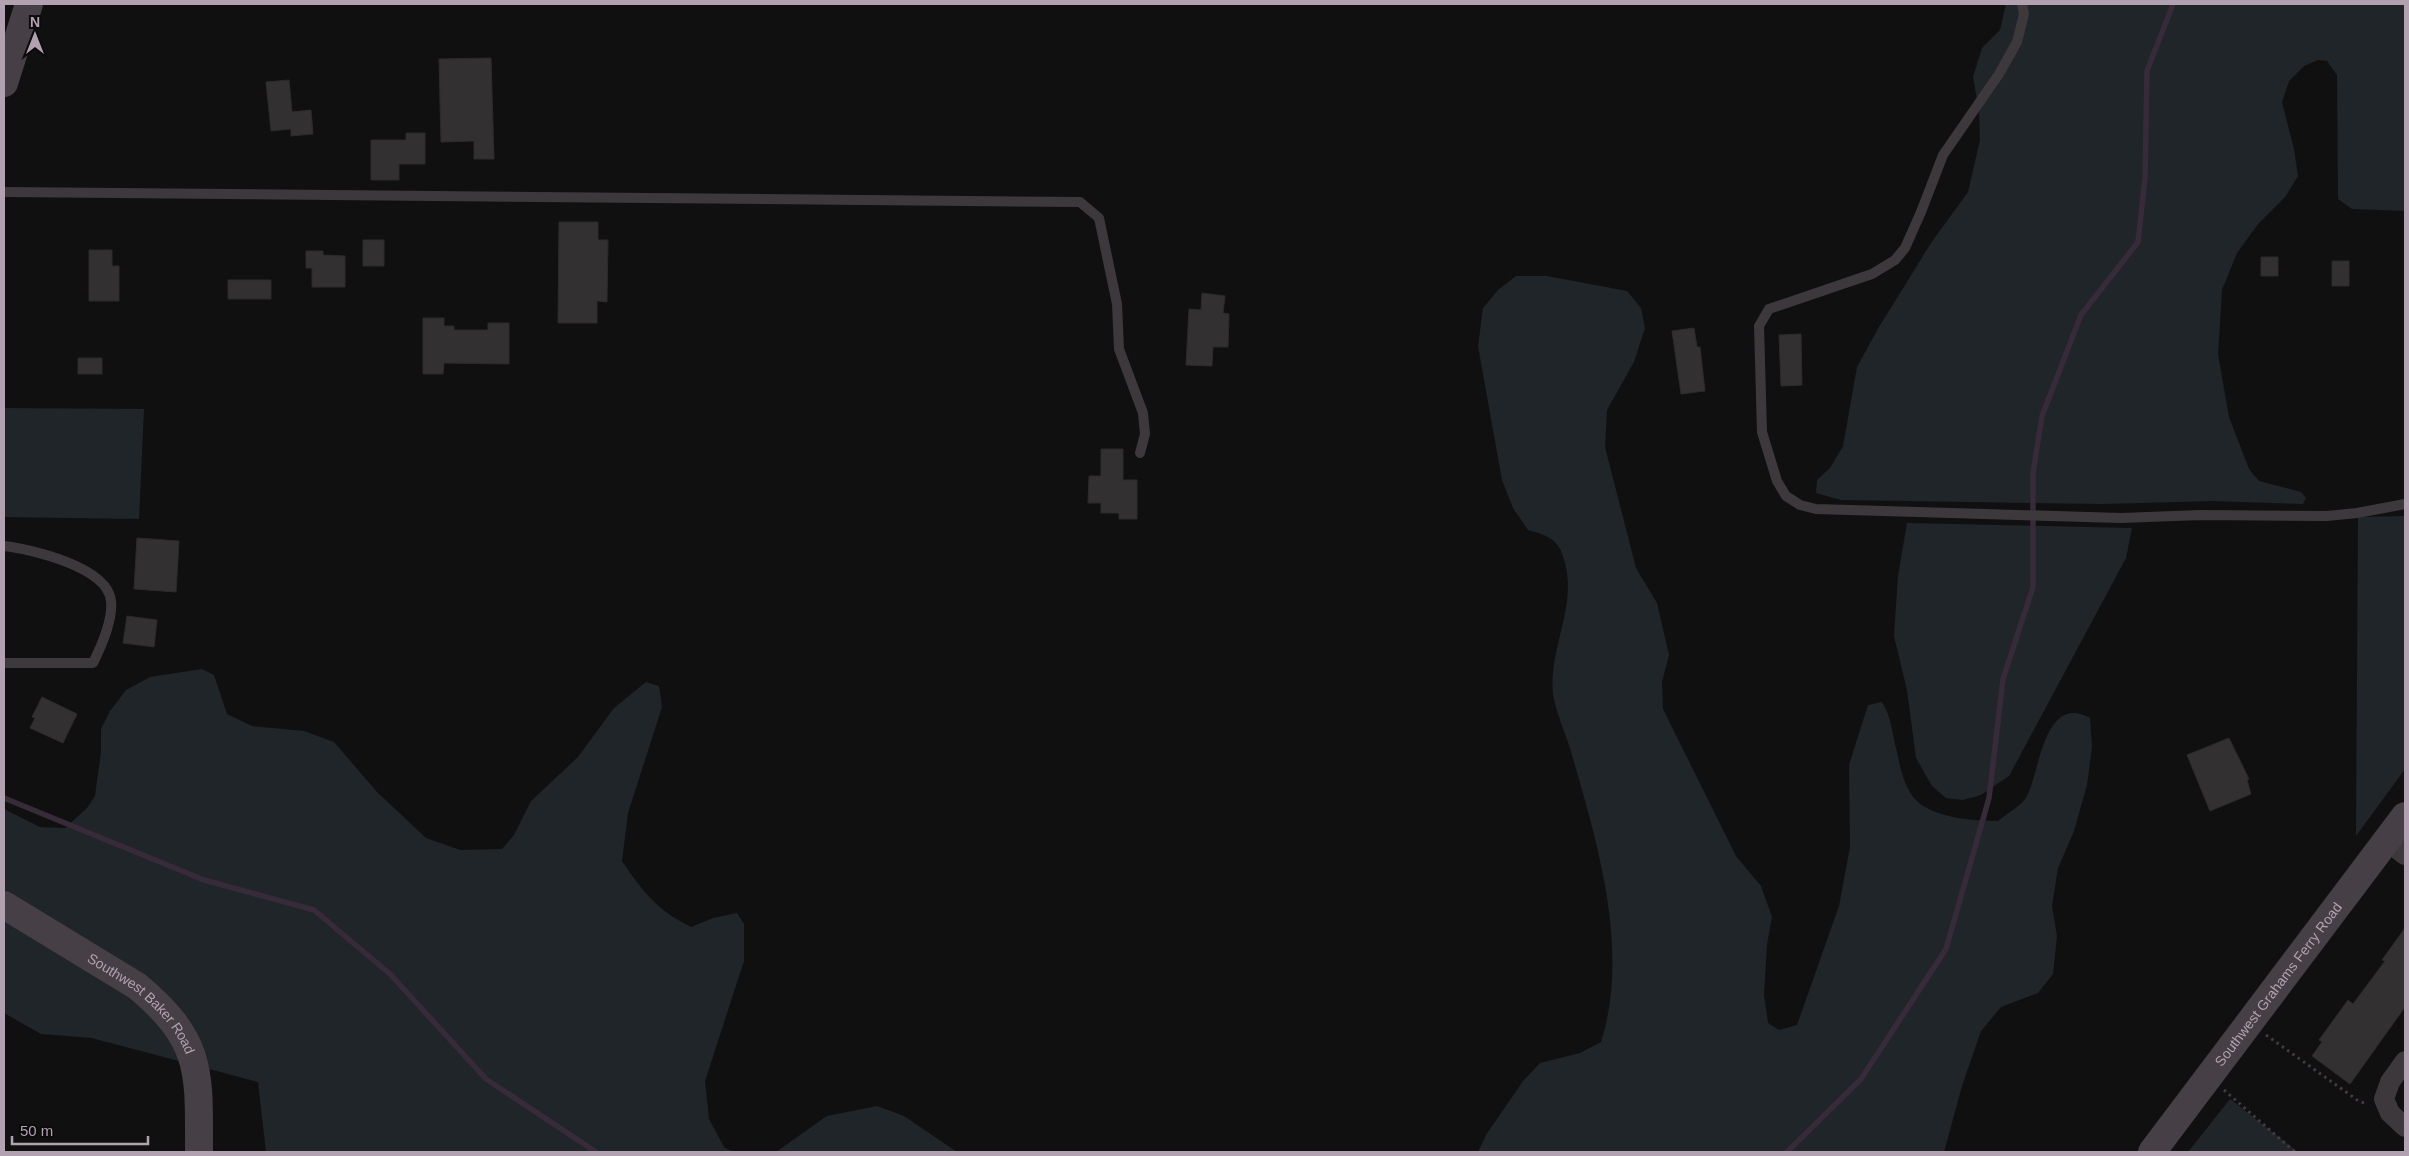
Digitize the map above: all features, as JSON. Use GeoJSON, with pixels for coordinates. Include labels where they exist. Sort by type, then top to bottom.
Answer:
{"type":"FeatureCollection","features":[{"type":"Feature","properties":{"kind":"main road"},"geometry":{"type":"LineString","coordinates":[[4,83],[29,4]]}},
{"type":"Feature","properties":{"kind":"main road","name":"Southwest Grahams Ferry Road"},"geometry":{"type":"LineString","coordinates":[[2152,1152],[2250,1023],[2396,848],[2405,816]]}},
{"type":"Feature","properties":{"kind":"main road","name":"Southwest Baker Road"},"geometry":{"type":"LineString","coordinates":[[4,905],[136,986],[154,1000],[174,1022],[187,1041],[196,1069],[199,1152]]}},
{"type":"Feature","properties":{"kind":"street"},"geometry":{"type":"LineString","coordinates":[[2405,1061],[2386,1090],[2386,1105],[2405,1127]]}},
{"type":"Feature","properties":{"kind":"lane"},"geometry":{"type":"LineString","coordinates":[[2022,4],[2024,14],[2017,42],[1999,74],[1942,155],[1921,212],[1905,248],[1896,260],[1872,274],[1769,309],[1759,326],[1762,432],[1778,481],[1786,496],[1800,505],[1816,509],[2122,518],[2201,515],[2326,516],[2357,514],[2405,504]]}},
{"type":"Feature","properties":{"kind":"lane"},"geometry":{"type":"LineString","coordinates":[[4,192],[1080,202],[1099,218],[1117,304],[1119,349],[1144,413],[1145,434],[1140,453]]}},
{"type":"Feature","properties":{"kind":"lane"},"geometry":{"type":"LineString","coordinates":[[4,546],[26,548],[69,562],[101,581],[111,600],[105,641],[93,664],[4,664]]}},
{"type":"Feature","properties":{"kind":"path"},"geometry":{"type":"LineString","coordinates":[[2250,1023],[2360,1102],[2386,1105]]}},
{"type":"Feature","properties":{"kind":"path"},"geometry":{"type":"LineString","coordinates":[[2209,1076],[2295,1152]]}},
{"type":"Feature","properties":{"kind":"shaded area"},"geometry":{"type":"Polygon","coordinates":[[[2006,4],[2405,4],[2405,211],[2352,209],[2338,199],[2337,75],[2327,61],[2318,60],[2304,66],[2289,81],[2282,102],[2294,149],[2298,176],[2285,197],[2258,224],[2237,253],[2222,290],[2218,354],[2229,417],[2249,469],[2259,481],[2301,492],[2306,498],[2303,504],[2212,501],[2103,504],[1841,500],[1816,493],[1817,480],[1830,468],[1843,446],[1857,367],[1879,327],[1931,243],[1968,192],[1980,140],[1979,111],[1973,77],[1982,48],[2000,30],[2006,4]]]}},
{"type":"Feature","properties":{"kind":"shaded area"},"geometry":{"type":"Polygon","coordinates":[[[1516,276],[1547,276],[1627,291],[1641,308],[1645,328],[1634,362],[1607,410],[1605,447],[1636,568],[1657,603],[1669,655],[1662,682],[1663,709],[1736,856],[1761,886],[1772,917],[1767,944],[1764,995],[1768,1023],[1779,1030],[1797,1025],[1839,906],[1850,847],[1849,765],[1868,705],[1882,702],[1885,708],[1890,720],[1903,777],[1915,799],[1922,805],[1942,814],[1977,820],[1998,821],[2025,799],[2032,784],[2046,738],[2053,725],[2063,716],[2075,713],[2090,718],[2092,747],[2087,785],[2074,831],[2058,868],[2052,906],[2057,936],[2053,974],[2038,993],[2001,1007],[1981,1031],[1962,1086],[1944,1152],[1478,1152],[1486,1135],[1523,1081],[1540,1063],[1580,1053],[1601,1042],[1609,1007],[1612,971],[1607,898],[1600,861],[1582,789],[1553,694],[1555,658],[1568,588],[1566,569],[1561,551],[1555,542],[1543,535],[1528,530],[1513,508],[1502,480],[1478,346],[1483,308],[1498,290],[1516,276]]]}},
{"type":"Feature","properties":{"kind":"shaded area"},"geometry":{"type":"Polygon","coordinates":[[[4,408],[144,409],[139,519],[4,517],[4,408]]]}},
{"type":"Feature","properties":{"kind":"shaded area"},"geometry":{"type":"Polygon","coordinates":[[[2405,516],[2405,769],[2356,836],[2358,517],[2405,516]]]}},
{"type":"Feature","properties":{"kind":"shaded area"},"geometry":{"type":"Polygon","coordinates":[[[1907,523],[2132,528],[2126,558],[2009,776],[1981,795],[1963,800],[1946,798],[1932,786],[1916,758],[1907,690],[1894,636],[1898,576],[1907,523]]]}},
{"type":"Feature","properties":{"kind":"shaded area"},"geometry":{"type":"Polygon","coordinates":[[[202,669],[214,675],[227,714],[252,726],[304,731],[334,742],[377,792],[426,838],[460,850],[502,849],[514,835],[531,801],[578,757],[614,708],[646,682],[659,686],[662,707],[628,813],[622,861],[652,899],[679,921],[691,927],[713,918],[737,913],[744,924],[744,961],[705,1081],[709,1119],[724,1147],[733,1152],[266,1152],[258,1082],[92,1038],[41,1034],[4,1013],[4,809],[40,827],[65,828],[87,808],[95,796],[101,752],[101,729],[110,711],[126,690],[150,677],[202,669]]]}},
{"type":"Feature","properties":{"kind":"shaded area"},"geometry":{"type":"Polygon","coordinates":[[[2230,1099],[2298,1152],[2188,1152],[2230,1099]]]}},
{"type":"Feature","properties":{"kind":"shaded area"},"geometry":{"type":"Polygon","coordinates":[[[877,1106],[904,1116],[957,1152],[776,1152],[827,1116],[877,1106]]]}},
{"type":"Feature","properties":{"kind":"building"},"geometry":{"type":"Polygon","coordinates":[[[491,58],[494,159],[474,159],[474,141],[441,142],[439,59],[491,58]]]}},
{"type":"Feature","properties":{"kind":"building"},"geometry":{"type":"Polygon","coordinates":[[[289,80],[292,112],[311,110],[313,134],[291,136],[291,129],[271,131],[266,82],[289,80]]]}},
{"type":"Feature","properties":{"kind":"building"},"geometry":{"type":"Polygon","coordinates":[[[406,133],[425,133],[425,164],[399,164],[399,180],[371,180],[371,140],[406,140],[406,133]]]}},
{"type":"Feature","properties":{"kind":"building"},"geometry":{"type":"Polygon","coordinates":[[[559,222],[598,222],[598,240],[608,240],[607,302],[597,301],[597,323],[558,323],[559,222]]]}},
{"type":"Feature","properties":{"kind":"building"},"geometry":{"type":"Polygon","coordinates":[[[363,240],[384,240],[384,266],[363,266],[363,240]]]}},
{"type":"Feature","properties":{"kind":"building"},"geometry":{"type":"Polygon","coordinates":[[[89,250],[112,250],[112,266],[119,266],[119,301],[89,301],[89,250]]]}},
{"type":"Feature","properties":{"kind":"building"},"geometry":{"type":"Polygon","coordinates":[[[306,251],[323,251],[323,255],[345,256],[345,287],[312,287],[312,268],[306,268],[306,251]]]}},
{"type":"Feature","properties":{"kind":"building"},"geometry":{"type":"Polygon","coordinates":[[[2261,257],[2278,257],[2278,276],[2261,276],[2261,257]]]}},
{"type":"Feature","properties":{"kind":"building"},"geometry":{"type":"Polygon","coordinates":[[[2332,261],[2349,261],[2349,286],[2332,286],[2332,261]]]}},
{"type":"Feature","properties":{"kind":"building"},"geometry":{"type":"Polygon","coordinates":[[[228,280],[271,280],[271,299],[228,299],[228,280]]]}},
{"type":"Feature","properties":{"kind":"building"},"geometry":{"type":"Polygon","coordinates":[[[1202,293],[1225,296],[1223,313],[1229,314],[1228,347],[1213,347],[1212,366],[1186,365],[1189,309],[1201,310],[1202,293]]]}},
{"type":"Feature","properties":{"kind":"building"},"geometry":{"type":"Polygon","coordinates":[[[423,318],[444,318],[444,326],[454,326],[454,330],[488,330],[488,323],[509,323],[509,364],[444,363],[443,374],[423,374],[423,318]]]}},
{"type":"Feature","properties":{"kind":"building"},"geometry":{"type":"Polygon","coordinates":[[[1694,328],[1697,347],[1700,347],[1705,391],[1681,394],[1672,331],[1694,328]]]}},
{"type":"Feature","properties":{"kind":"building"},"geometry":{"type":"Polygon","coordinates":[[[1801,334],[1802,385],[1781,386],[1779,335],[1801,334]]]}},
{"type":"Feature","properties":{"kind":"building"},"geometry":{"type":"Polygon","coordinates":[[[78,358],[102,358],[102,374],[78,374],[78,358]]]}},
{"type":"Feature","properties":{"kind":"building"},"geometry":{"type":"Polygon","coordinates":[[[1101,449],[1123,449],[1123,480],[1137,480],[1137,519],[1119,519],[1119,513],[1101,513],[1101,503],[1088,503],[1089,476],[1101,476],[1101,449]]]}},
{"type":"Feature","properties":{"kind":"building"},"geometry":{"type":"Polygon","coordinates":[[[137,538],[179,541],[176,592],[134,589],[137,538]]]}},
{"type":"Feature","properties":{"kind":"building"},"geometry":{"type":"Polygon","coordinates":[[[127,616],[157,620],[154,647],[123,643],[127,616]]]}},
{"type":"Feature","properties":{"kind":"building"},"geometry":{"type":"Polygon","coordinates":[[[42,697],[77,714],[63,743],[30,728],[35,718],[32,717],[42,697]]]}},
{"type":"Feature","properties":{"kind":"building"},"geometry":{"type":"Polygon","coordinates":[[[2229,738],[2249,779],[2247,780],[2251,794],[2210,811],[2187,755],[2229,738]]]}},
{"type":"Feature","properties":{"kind":"building"},"geometry":{"type":"Polygon","coordinates":[[[2405,928],[2405,1007],[2350,1084],[2312,1056],[2322,1042],[2319,1040],[2348,1000],[2353,1004],[2385,961],[2382,960],[2405,928]]]}},
{"type":"Feature","properties":{"kind":"waterway"},"geometry":{"type":"LineString","coordinates":[[1787,1152],[1861,1079],[1946,949],[1989,798],[2003,679],[2033,587],[2033,473],[2042,416],[2081,315],[2138,242],[2145,178],[2147,71],[2173,4]]}},
{"type":"Feature","properties":{"kind":"waterway"},"geometry":{"type":"LineString","coordinates":[[4,798],[204,880],[314,910],[390,974],[486,1079],[596,1152]]}}]}
